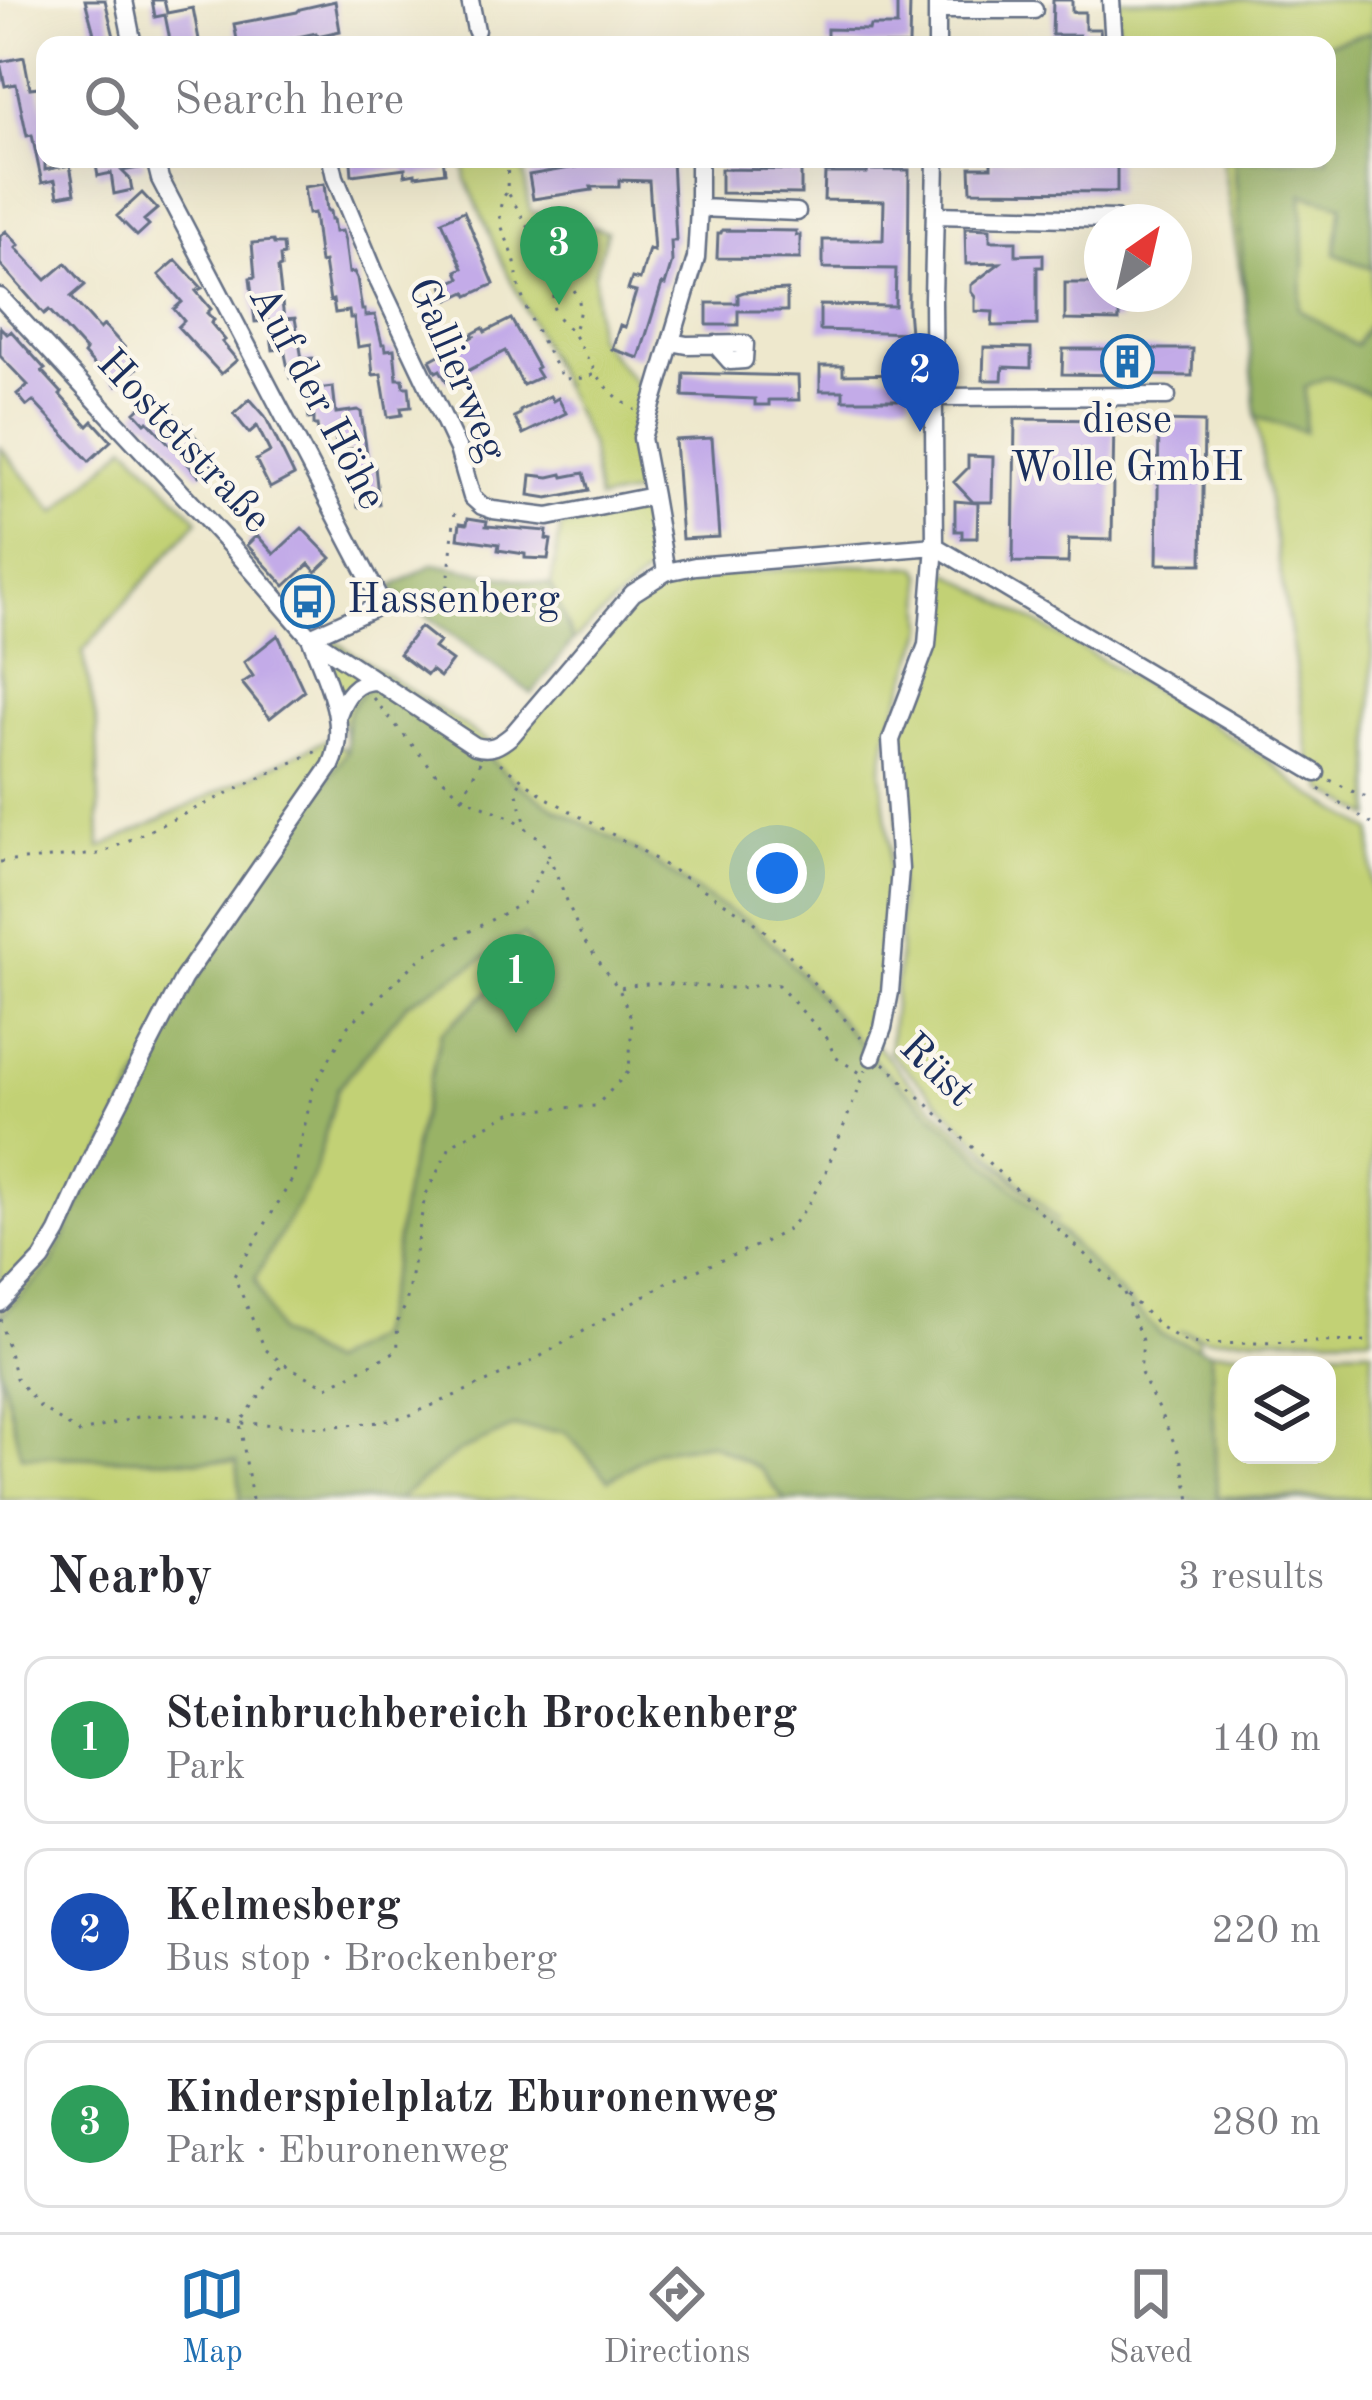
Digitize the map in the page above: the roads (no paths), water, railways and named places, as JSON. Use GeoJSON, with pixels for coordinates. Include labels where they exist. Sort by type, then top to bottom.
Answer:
{"type":"FeatureCollection","features":[{"type":"Feature","properties":{"kind":"street"},"geometry":{"type":"LineString","coordinates":[[124,0],[131,36]]}},
{"type":"Feature","properties":{"kind":"street"},"geometry":{"type":"LineString","coordinates":[[470,0],[476,31]]}},
{"type":"Feature","properties":{"kind":"street"},"geometry":{"type":"LineString","coordinates":[[1111,0],[1113,36]]}},
{"type":"Feature","properties":{"kind":"street"},"geometry":{"type":"LineString","coordinates":[[937,36],[938,5],[1034,10]]}},
{"type":"Feature","properties":{"kind":"street","name":"Auf der Höhe"},"geometry":{"type":"LineString","coordinates":[[157,168],[378,596],[377,603],[358,616],[310,637]]}},
{"type":"Feature","properties":{"kind":"street","name":"Gallierweg"},"geometry":{"type":"LineString","coordinates":[[333,168],[377,278],[458,449],[472,497],[493,510],[548,518],[652,496]]}},
{"type":"Feature","properties":{"kind":"street"},"geometry":{"type":"LineString","coordinates":[[699,168],[696,259],[642,438],[666,572],[935,546],[1318,782]]}},
{"type":"Feature","properties":{"kind":"street"},"geometry":{"type":"LineString","coordinates":[[870,1062],[884,1028],[890,992],[900,869],[891,740],[927,645],[935,546],[936,168]]}},
{"type":"Feature","properties":{"kind":"street"},"geometry":{"type":"LineString","coordinates":[[699,208],[797,212]]}},
{"type":"Feature","properties":{"kind":"street"},"geometry":{"type":"LineString","coordinates":[[934,215],[1084,218]]}},
{"type":"Feature","properties":{"kind":"street","name":"Hostetstraße"},"geometry":{"type":"LineString","coordinates":[[0,297],[310,637],[369,682],[475,746],[500,745],[512,735],[633,592],[666,572]]}},
{"type":"Feature","properties":{"kind":"street"},"geometry":{"type":"LineString","coordinates":[[671,342],[715,344]]}},
{"type":"Feature","properties":{"kind":"street"},"geometry":{"type":"LineString","coordinates":[[934,398],[1167,396]]}},
{"type":"Feature","properties":{"kind":"street","name":"Hostetstraße"},"geometry":{"type":"LineString","coordinates":[[310,637],[338,715]]}},
{"type":"Feature","properties":{"kind":"street"},"geometry":{"type":"LineString","coordinates":[[0,1303],[42,1258],[58,1232],[183,979],[331,766],[338,751],[338,715],[344,699],[369,682]]}},
{"type":"Feature","properties":{"kind":"place","name":"Kinderspielplatz Eburonenweg"},"geometry":{"type":"Point","coordinates":[559,305]}},
{"type":"Feature","properties":{"kind":"place","name":"diese Wolle GmbH"},"geometry":{"type":"Point","coordinates":[1127,362]}},
{"type":"Feature","properties":{"kind":"place","name":"Kelmesberg"},"geometry":{"type":"Point","coordinates":[920,432]}},
{"type":"Feature","properties":{"kind":"place","name":"Hassenberg"},"geometry":{"type":"Point","coordinates":[308,601]}},
{"type":"Feature","properties":{"kind":"place","name":"Steinbruchbereich Brockenberg"},"geometry":{"type":"Point","coordinates":[516,1033]}}]}
